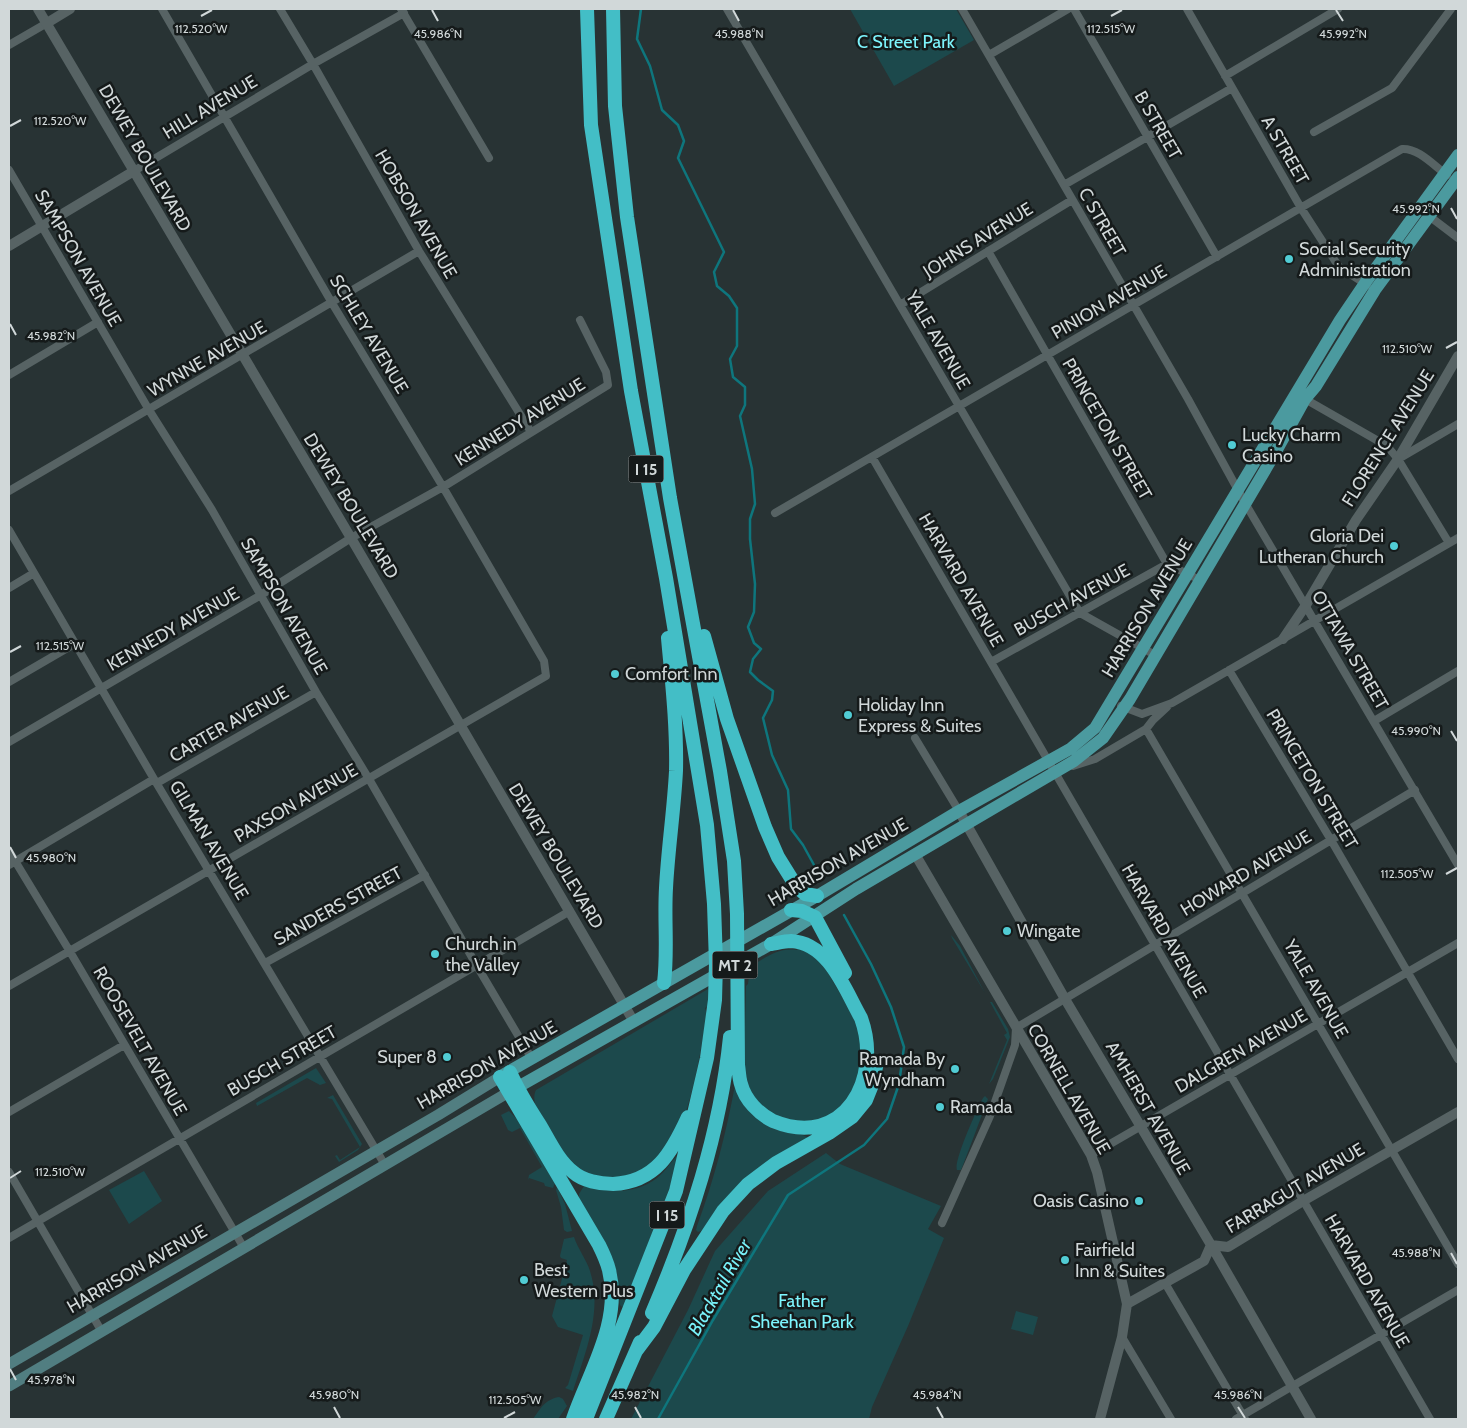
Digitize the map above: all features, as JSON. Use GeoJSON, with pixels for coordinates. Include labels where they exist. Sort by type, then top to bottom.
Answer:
{"type":"FeatureCollection","features":[{"type":"Feature","properties":{"kind":"highway","name":"I 15"},"geometry":{"type":"LineString","coordinates":[[586,1419],[676,1191],[701,1089],[715,1000],[716,927],[707,825],[666,578],[631,391],[591,125],[587,9]]}},
{"type":"Feature","properties":{"kind":"highway","name":"I 15"},"geometry":{"type":"LineString","coordinates":[[606,1419],[672,1265],[708,1160],[723,1093],[736,989],[738,914],[734,861],[720,771],[670,498],[626,208],[615,106],[613,9]]}},
{"type":"Feature","properties":{"kind":"highway"},"geometry":{"type":"LineString","coordinates":[[670,498],[693,581],[706,645],[758,811],[778,857],[796,886],[805,894],[817,896]]}},
{"type":"Feature","properties":{"kind":"highway"},"geometry":{"type":"LineString","coordinates":[[664,983],[666,962],[666,877],[676,769],[674,716],[666,620],[666,578]]}},
{"type":"Feature","properties":{"kind":"highway"},"geometry":{"type":"LineString","coordinates":[[636,1350],[654,1327],[684,1270],[714,1223],[737,1196],[748,1184],[776,1162],[822,1137],[852,1117],[866,1100],[872,1085],[876,1054],[873,1027],[867,1012],[815,917],[809,913],[791,910]]}},
{"type":"Feature","properties":{"kind":"highway"},"geometry":{"type":"LineString","coordinates":[[736,989],[738,1065],[741,1085],[752,1105],[766,1118],[793,1128],[811,1127],[827,1123],[845,1112],[858,1093],[866,1073],[866,1040],[861,1018],[830,964],[817,950],[805,943],[789,941],[771,944]]}},
{"type":"Feature","properties":{"kind":"highway"},"geometry":{"type":"LineString","coordinates":[[505,1074],[599,1245],[609,1269],[613,1294],[612,1308],[602,1342],[574,1419]]}},
{"type":"Feature","properties":{"kind":"highway"},"geometry":{"type":"LineString","coordinates":[[513,1090],[564,1163],[575,1174],[606,1184],[638,1179],[650,1173],[662,1162],[674,1146],[701,1089]]}},
{"type":"Feature","properties":{"kind":"main road","name":"HARRISON AVENUE"},"geometry":{"type":"LineString","coordinates":[[9,1386],[513,1090],[771,944],[856,889],[1090,750],[1103,738],[1124,708],[1155,655],[1238,490],[1295,392],[1370,287],[1458,155]]}},
{"type":"Feature","properties":{"kind":"main road","name":"HARRISON AVENUE"},"geometry":{"type":"LineString","coordinates":[[9,1364],[532,1058],[1070,749],[1095,728],[1144,648],[1245,503],[1305,399],[1316,386],[1370,287],[1457,179]]}},
{"type":"Feature","properties":{"kind":"street","name":"DEWEY BOULEVARD"},"geometry":{"type":"LineString","coordinates":[[38,9],[352,538],[634,1022]]}},
{"type":"Feature","properties":{"kind":"street"},"geometry":{"type":"LineString","coordinates":[[9,45],[70,9]]}},
{"type":"Feature","properties":{"kind":"street","name":"SCHLEY AVENUE"},"geometry":{"type":"LineString","coordinates":[[162,9],[544,661],[546,676]]}},
{"type":"Feature","properties":{"kind":"street","name":"HOBSON AVENUE"},"geometry":{"type":"LineString","coordinates":[[280,9],[418,251],[531,432]]}},
{"type":"Feature","properties":{"kind":"street","name":"YALE AVENUE"},"geometry":{"type":"LineString","coordinates":[[727,9],[1080,613]]}},
{"type":"Feature","properties":{"kind":"street","name":"C STREET"},"geometry":{"type":"LineString","coordinates":[[962,9],[1245,503]]}},
{"type":"Feature","properties":{"kind":"street"},"geometry":{"type":"LineString","coordinates":[[989,55],[1068,9]]}},
{"type":"Feature","properties":{"kind":"street","name":"B STREET"},"geometry":{"type":"LineString","coordinates":[[1074,9],[1217,257]]}},
{"type":"Feature","properties":{"kind":"street","name":"A STREET"},"geometry":{"type":"LineString","coordinates":[[1186,9],[1301,208],[1339,266],[1370,287]]}},
{"type":"Feature","properties":{"kind":"street"},"geometry":{"type":"LineString","coordinates":[[1225,76],[1338,9]]}},
{"type":"Feature","properties":{"kind":"street"},"geometry":{"type":"LineString","coordinates":[[1314,132],[1392,88],[1451,9]]}},
{"type":"Feature","properties":{"kind":"street"},"geometry":{"type":"LineString","coordinates":[[402,11],[489,158]]}},
{"type":"Feature","properties":{"kind":"street","name":"HILL AVENUE"},"geometry":{"type":"LineString","coordinates":[[9,246],[402,11]]}},
{"type":"Feature","properties":{"kind":"street"},"geometry":{"type":"LineString","coordinates":[[1064,185],[1232,88]]}},
{"type":"Feature","properties":{"kind":"street","name":"PINION AVENUE"},"geometry":{"type":"LineString","coordinates":[[776,513],[1402,149],[1418,153],[1445,174],[1457,179]]}},
{"type":"Feature","properties":{"kind":"street","name":"SAMPSON AVENUE"},"geometry":{"type":"LineString","coordinates":[[9,170],[149,410],[212,510],[316,692],[532,1058]]}},
{"type":"Feature","properties":{"kind":"street","name":"JOHNS AVENUE"},"geometry":{"type":"LineString","coordinates":[[900,305],[1072,200]]}},
{"type":"Feature","properties":{"kind":"street"},"geometry":{"type":"LineString","coordinates":[[1429,216],[1458,238]]}},
{"type":"Feature","properties":{"kind":"street","name":"WYNNE AVENUE"},"geometry":{"type":"LineString","coordinates":[[9,491],[418,251]]}},
{"type":"Feature","properties":{"kind":"street","name":"PRINCETON STREET"},"geometry":{"type":"LineString","coordinates":[[988,251],[1167,564]]}},
{"type":"Feature","properties":{"kind":"street","name":"KENNEDY AVENUE"},"geometry":{"type":"LineString","coordinates":[[9,742],[261,595],[352,538],[443,486],[608,385],[606,372],[580,320]]}},
{"type":"Feature","properties":{"kind":"street"},"geometry":{"type":"LineString","coordinates":[[9,375],[98,322]]}},
{"type":"Feature","properties":{"kind":"street","name":"FLORENCE AVENUE"},"geometry":{"type":"LineString","coordinates":[[1283,639],[1356,520],[1398,459],[1458,356]]}},
{"type":"Feature","properties":{"kind":"street"},"geometry":{"type":"LineString","coordinates":[[1305,399],[1387,446],[1398,459],[1449,543]]}},
{"type":"Feature","properties":{"kind":"street"},"geometry":{"type":"LineString","coordinates":[[1398,459],[1458,424]]}},
{"type":"Feature","properties":{"kind":"street","name":"HARVARD AVENUE"},"geometry":{"type":"LineString","coordinates":[[872,457],[1430,1419]]}},
{"type":"Feature","properties":{"kind":"street","name":"OTTAWA STREET"},"geometry":{"type":"LineString","coordinates":[[1245,503],[1458,865]]}},
{"type":"Feature","properties":{"kind":"street","name":"GILMAN AVENUE"},"geometry":{"type":"LineString","coordinates":[[9,530],[385,1165]]}},
{"type":"Feature","properties":{"kind":"street"},"geometry":{"type":"LineString","coordinates":[[1111,701],[1142,714],[1172,702],[1458,538]]}},
{"type":"Feature","properties":{"kind":"street"},"geometry":{"type":"LineString","coordinates":[[1167,564],[1194,577]]}},
{"type":"Feature","properties":{"kind":"street","name":"BUSCH AVENUE"},"geometry":{"type":"LineString","coordinates":[[991,662],[1167,564]]}},
{"type":"Feature","properties":{"kind":"street"},"geometry":{"type":"LineString","coordinates":[[9,588],[34,573]]}},
{"type":"Feature","properties":{"kind":"street"},"geometry":{"type":"LineString","coordinates":[[1080,613],[1155,655]]}},
{"type":"Feature","properties":{"kind":"street"},"geometry":{"type":"LineString","coordinates":[[9,682],[76,643]]}},
{"type":"Feature","properties":{"kind":"street","name":"PRINCETON STREET"},"geometry":{"type":"LineString","coordinates":[[1229,670],[1331,840],[1458,1059]]}},
{"type":"Feature","properties":{"kind":"street"},"geometry":{"type":"LineString","coordinates":[[1374,721],[1457,674]]}},
{"type":"Feature","properties":{"kind":"street","name":"PAXSON AVENUE"},"geometry":{"type":"LineString","coordinates":[[9,986],[546,676]]}},
{"type":"Feature","properties":{"kind":"street","name":"CARTER AVENUE"},"geometry":{"type":"LineString","coordinates":[[12,863],[316,692]]}},
{"type":"Feature","properties":{"kind":"street"},"geometry":{"type":"LineString","coordinates":[[1054,773],[1095,759],[1146,729],[1172,702]]}},
{"type":"Feature","properties":{"kind":"street","name":"YALE AVENUE"},"geometry":{"type":"LineString","coordinates":[[1146,729],[1458,1264]]}},
{"type":"Feature","properties":{"kind":"street"},"geometry":{"type":"LineString","coordinates":[[915,738],[959,812]]}},
{"type":"Feature","properties":{"kind":"street","name":"HOWARD AVENUE"},"geometry":{"type":"LineString","coordinates":[[1016,1028],[1415,790]]}},
{"type":"Feature","properties":{"kind":"street","name":"AMHERST AVENUE"},"geometry":{"type":"LineString","coordinates":[[959,812],[1065,998],[1311,1419]]}},
{"type":"Feature","properties":{"kind":"street","name":"ROOSEVELT AVENUE"},"geometry":{"type":"LineString","coordinates":[[9,851],[12,863],[70,950],[244,1248]]}},
{"type":"Feature","properties":{"kind":"street","name":"CORNELL AVENUE"},"geometry":{"type":"LineString","coordinates":[[915,854],[1091,1155],[1098,1172],[1127,1304],[1122,1337],[1100,1419]]}},
{"type":"Feature","properties":{"kind":"street","name":"SANDERS STREET"},"geometry":{"type":"LineString","coordinates":[[265,963],[425,874]]}},
{"type":"Feature","properties":{"kind":"street","name":"BUSCH STREET"},"geometry":{"type":"LineString","coordinates":[[9,1238],[179,1137],[570,911]]}},
{"type":"Feature","properties":{"kind":"street","name":"DALGREN AVENUE"},"geometry":{"type":"LineString","coordinates":[[1091,1155],[1458,943]]}},
{"type":"Feature","properties":{"kind":"street"},"geometry":{"type":"LineString","coordinates":[[942,1223],[990,1116],[1015,1045],[1016,1028]]}},
{"type":"Feature","properties":{"kind":"street"},"geometry":{"type":"LineString","coordinates":[[9,1112],[124,1045]]}},
{"type":"Feature","properties":{"kind":"street","name":"FARRAGUT AVENUE"},"geometry":{"type":"LineString","coordinates":[[1127,1304],[1204,1260],[1211,1245],[1228,1247],[1458,1112]]}},
{"type":"Feature","properties":{"kind":"street"},"geometry":{"type":"LineString","coordinates":[[9,1172],[102,1332]]}},
{"type":"Feature","properties":{"kind":"street"},"geometry":{"type":"LineString","coordinates":[[1165,1283],[1241,1418],[1458,1290]]}},
{"type":"Feature","properties":{"kind":"street"},"geometry":{"type":"LineString","coordinates":[[1122,1337],[1171,1419]]}},
{"type":"Feature","properties":{"kind":"green space","name":"C Street Park"},"geometry":{"type":"Polygon","coordinates":[[[850,9],[956,9],[974,40],[894,86],[850,9]]]}},
{"type":"Feature","properties":{"kind":"green space"},"geometry":{"type":"Polygon","coordinates":[[[951,935],[960,946],[985,993],[952,938],[951,935]]]}},
{"type":"Feature","properties":{"kind":"green space"},"geometry":{"type":"Polygon","coordinates":[[[798,948],[805,950],[821,961],[855,1019],[860,1030],[864,1066],[844,1107],[816,1122],[786,1120],[765,1110],[756,1101],[750,1090],[744,1068],[746,986],[748,984],[750,967],[778,952],[797,950],[798,948]]]}},
{"type":"Feature","properties":{"kind":"green space"},"geometry":{"type":"Polygon","coordinates":[[[708,989],[708,1006],[705,1008],[707,1014],[697,1071],[678,1134],[669,1150],[658,1163],[619,1180],[590,1174],[574,1165],[552,1137],[539,1115],[534,1100],[536,1090],[708,989]]]}},
{"type":"Feature","properties":{"kind":"green space"},"geometry":{"type":"Polygon","coordinates":[[[990,1002],[992,1002],[1008,1029],[1010,1037],[993,1079],[989,1084],[1007,1040],[1004,1035],[1007,1033],[990,1002]]]}},
{"type":"Feature","properties":{"kind":"green space"},"geometry":{"type":"Polygon","coordinates":[[[316,1068],[326,1083],[320,1085],[307,1078],[257,1106],[256,1103],[316,1068]]]}},
{"type":"Feature","properties":{"kind":"green space"},"geometry":{"type":"Polygon","coordinates":[[[735,1085],[772,1128],[807,1137],[698,1232],[696,1230],[697,1226],[719,1157],[735,1085]]]}},
{"type":"Feature","properties":{"kind":"green space"},"geometry":{"type":"Polygon","coordinates":[[[333,1095],[362,1144],[360,1147],[332,1099],[327,1098],[333,1095]]]}},
{"type":"Feature","properties":{"kind":"green space"},"geometry":{"type":"Polygon","coordinates":[[[985,1096],[988,1099],[961,1170],[957,1170],[962,1147],[985,1096]]]}},
{"type":"Feature","properties":{"kind":"green space"},"geometry":{"type":"Polygon","coordinates":[[[509,1111],[519,1121],[555,1183],[553,1188],[529,1178],[528,1180],[529,1175],[542,1167],[520,1128],[512,1132],[508,1130],[501,1115],[509,1111]]]}},
{"type":"Feature","properties":{"kind":"green space"},"geometry":{"type":"Polygon","coordinates":[[[360,1147],[339,1162],[335,1156],[337,1155],[340,1160],[360,1147]]]}},
{"type":"Feature","properties":{"kind":"green space","name":"Father Sheehan Park"},"geometry":{"type":"Polygon","coordinates":[[[826,1153],[840,1164],[941,1206],[928,1229],[944,1238],[872,1407],[869,1419],[631,1419],[688,1310],[715,1251],[768,1191],[826,1153]]]}},
{"type":"Feature","properties":{"kind":"green space"},"geometry":{"type":"Polygon","coordinates":[[[679,1154],[671,1184],[622,1307],[620,1305],[617,1274],[613,1261],[605,1243],[579,1200],[579,1194],[584,1186],[612,1191],[640,1187],[657,1178],[679,1154]]]}},
{"type":"Feature","properties":{"kind":"green space"},"geometry":{"type":"Polygon","coordinates":[[[144,1171],[162,1201],[129,1224],[109,1190],[144,1171]]]}},
{"type":"Feature","properties":{"kind":"green space"},"geometry":{"type":"Polygon","coordinates":[[[557,1187],[565,1204],[572,1231],[567,1232],[564,1230],[557,1187]]]}},
{"type":"Feature","properties":{"kind":"green space"},"geometry":{"type":"Polygon","coordinates":[[[574,1237],[590,1271],[595,1301],[591,1332],[573,1391],[565,1388],[568,1385],[583,1335],[558,1327],[552,1316],[567,1260],[560,1256],[564,1239],[574,1237]]]}},
{"type":"Feature","properties":{"kind":"green space"},"geometry":{"type":"Polygon","coordinates":[[[1016,1311],[1038,1317],[1033,1335],[1011,1329],[1016,1311]]]}},
{"type":"Feature","properties":{"kind":"green space"},"geometry":{"type":"Polygon","coordinates":[[[559,1397],[563,1399],[567,1406],[558,1419],[533,1419],[546,1402],[559,1397]]]}},
{"type":"Feature","properties":{"kind":"waterway"},"geometry":{"type":"LineString","coordinates":[[641,9],[637,39],[650,66],[662,110],[678,125],[684,141],[678,158],[724,252],[714,272],[717,286],[729,296],[737,308],[737,346],[730,359],[733,377],[745,387],[745,405],[740,416],[752,469],[755,504],[750,519],[750,539],[755,584],[754,612],[748,627],[754,643],[761,649],[753,659],[750,672],[773,691],[772,700],[763,718],[772,755],[788,790],[791,829],[803,845],[819,874]]}},
{"type":"Feature","properties":{"kind":"waterway","name":"Blacktail River"},"geometry":{"type":"LineString","coordinates":[[658,1419],[713,1320],[788,1195],[864,1145],[887,1119],[899,1084],[904,1047],[891,1007],[871,964],[844,915]]}},
{"type":"Feature","properties":{"kind":"place","name":"Social Security Administration"},"geometry":{"type":"Point","coordinates":[1289,259]}},
{"type":"Feature","properties":{"kind":"place","name":"Lucky Charm Casino"},"geometry":{"type":"Point","coordinates":[1232,445]}},
{"type":"Feature","properties":{"kind":"place","name":"Gloria Dei Lutheran Church"},"geometry":{"type":"Point","coordinates":[1394,546]}},
{"type":"Feature","properties":{"kind":"place","name":"Comfort Inn"},"geometry":{"type":"Point","coordinates":[615,674]}},
{"type":"Feature","properties":{"kind":"place","name":"Holiday Inn Express & Suites"},"geometry":{"type":"Point","coordinates":[848,715]}},
{"type":"Feature","properties":{"kind":"place","name":"Wingate"},"geometry":{"type":"Point","coordinates":[1007,931]}},
{"type":"Feature","properties":{"kind":"place","name":"Church in the Valley"},"geometry":{"type":"Point","coordinates":[435,954]}},
{"type":"Feature","properties":{"kind":"place","name":"Super 8"},"geometry":{"type":"Point","coordinates":[447,1057]}},
{"type":"Feature","properties":{"kind":"place","name":"Ramada By Wyndham"},"geometry":{"type":"Point","coordinates":[955,1069]}},
{"type":"Feature","properties":{"kind":"place","name":"Ramada"},"geometry":{"type":"Point","coordinates":[940,1107]}},
{"type":"Feature","properties":{"kind":"place","name":"Oasis Casino"},"geometry":{"type":"Point","coordinates":[1139,1201]}},
{"type":"Feature","properties":{"kind":"place","name":"Fairfield Inn & Suites"},"geometry":{"type":"Point","coordinates":[1065,1260]}},
{"type":"Feature","properties":{"kind":"place","name":"Best Western Plus"},"geometry":{"type":"Point","coordinates":[524,1280]}}]}
